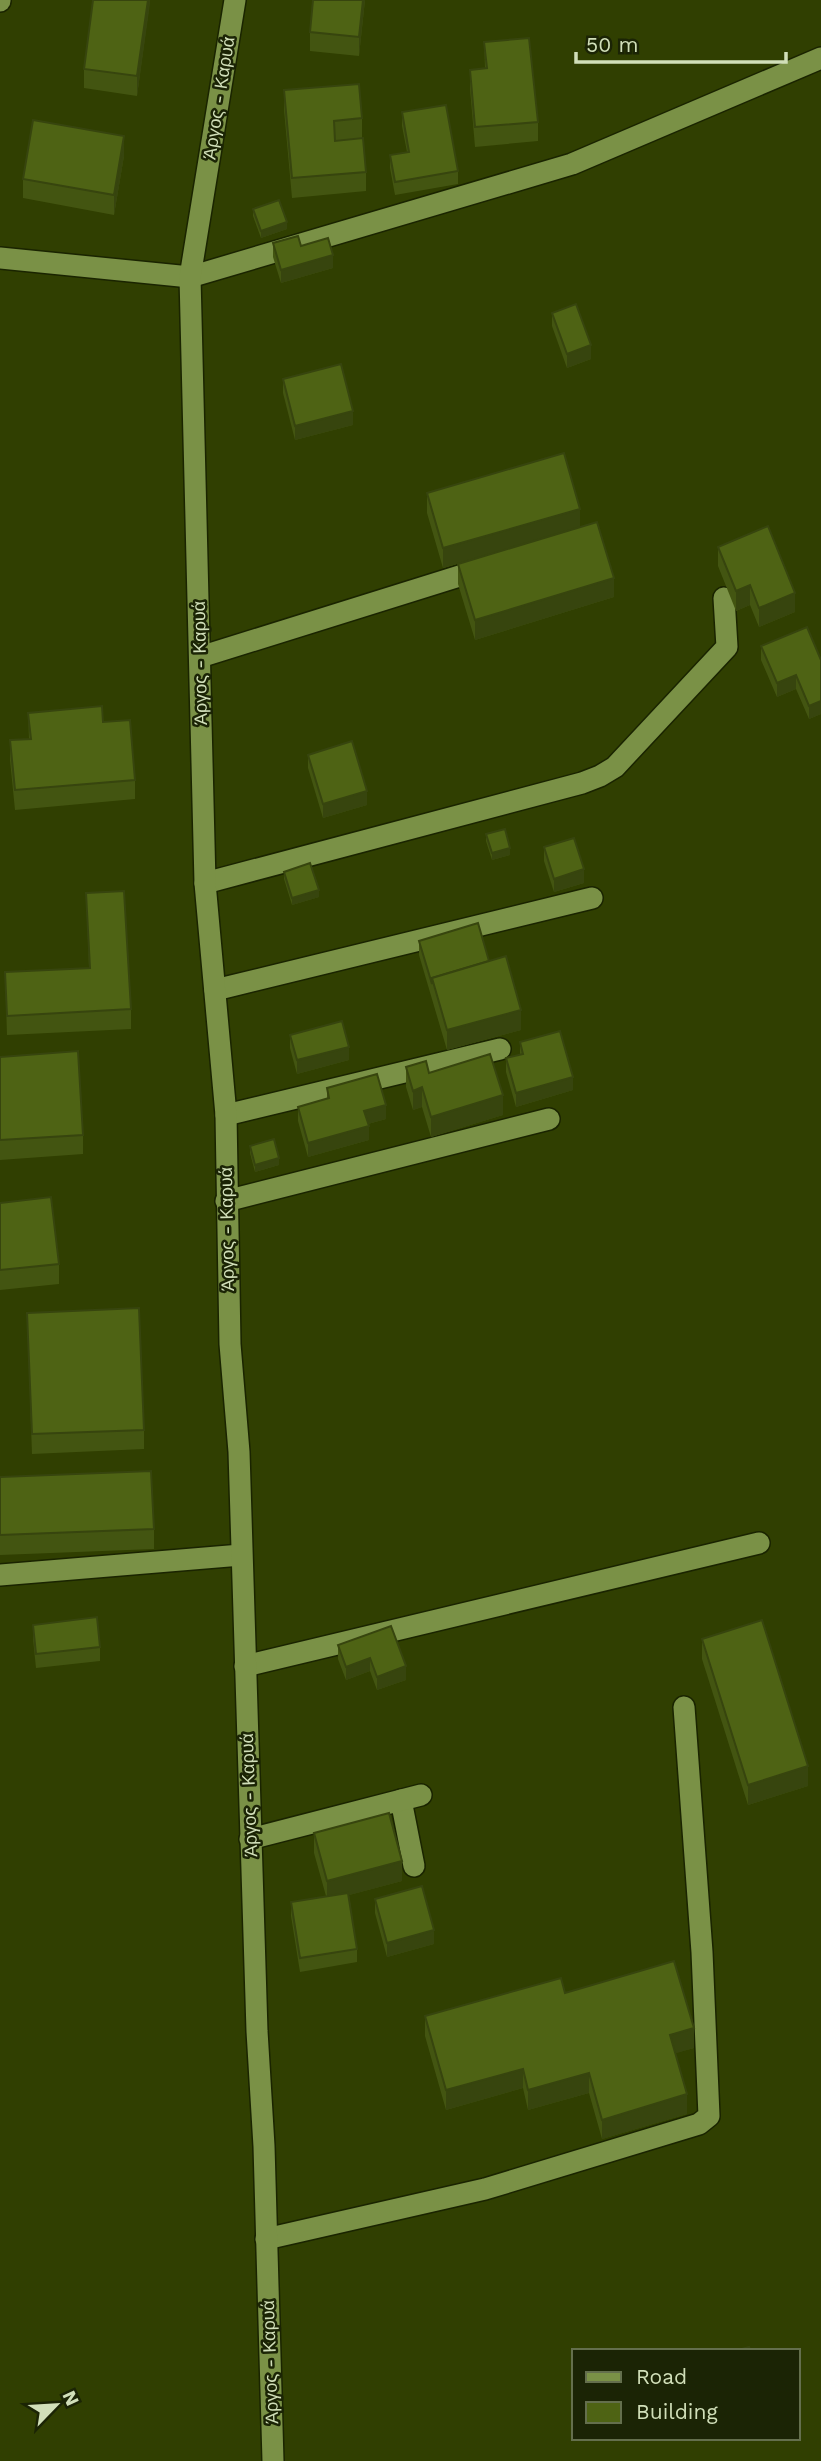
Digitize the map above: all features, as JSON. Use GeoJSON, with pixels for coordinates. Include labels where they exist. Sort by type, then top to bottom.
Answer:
{"type":"FeatureCollection","features":[{"type":"Feature","properties":{"kind":"street","name":"Άργος - Καρυά"},"geometry":{"type":"LineString","coordinates":[[235,0],[190,277],[205,883],[226,1115],[230,1344],[239,1452],[273,2461]]}},
{"type":"Feature","properties":{"kind":"street"},"geometry":{"type":"LineString","coordinates":[[0,258],[190,277],[572,164],[821,58]]}},
{"type":"Feature","properties":{"kind":"street"},"geometry":{"type":"LineString","coordinates":[[200,657],[500,563]]}},
{"type":"Feature","properties":{"kind":"street"},"geometry":{"type":"LineString","coordinates":[[205,883],[582,783],[608,772],[727,647],[724,598]]}},
{"type":"Feature","properties":{"kind":"street"},"geometry":{"type":"LineString","coordinates":[[215,990],[592,898]]}},
{"type":"Feature","properties":{"kind":"street"},"geometry":{"type":"LineString","coordinates":[[226,1115],[500,1049]]}},
{"type":"Feature","properties":{"kind":"street"},"geometry":{"type":"LineString","coordinates":[[226,1200],[550,1119]]}},
{"type":"Feature","properties":{"kind":"street"},"geometry":{"type":"LineString","coordinates":[[245,1666],[759,1543]]}},
{"type":"Feature","properties":{"kind":"street"},"geometry":{"type":"LineString","coordinates":[[0,1576],[241,1555]]}},
{"type":"Feature","properties":{"kind":"street"},"geometry":{"type":"LineString","coordinates":[[266,2239],[485,2189],[699,2124],[709,2116],[702,1952],[684,1707]]}},
{"type":"Feature","properties":{"kind":"street"},"geometry":{"type":"LineString","coordinates":[[250,1839],[411,1797],[414,1866]]}},
{"type":"Feature","properties":{"kind":"building"},"geometry":{"type":"Polygon","coordinates":[[[93,0],[148,0],[137,76],[84,69],[93,0]]]}},
{"type":"Feature","properties":{"kind":"building"},"geometry":{"type":"Polygon","coordinates":[[[313,0],[363,0],[359,37],[310,32],[313,0]]]}},
{"type":"Feature","properties":{"kind":"building"},"geometry":{"type":"Polygon","coordinates":[[[529,38],[538,122],[475,127],[470,70],[487,68],[484,42],[529,38]]]}},
{"type":"Feature","properties":{"kind":"building"},"geometry":{"type":"Polygon","coordinates":[[[359,84],[362,118],[334,121],[335,141],[363,138],[366,172],[292,178],[284,90],[359,84]]]}},
{"type":"Feature","properties":{"kind":"building"},"geometry":{"type":"Polygon","coordinates":[[[446,105],[458,171],[395,182],[390,155],[409,152],[402,112],[446,105]]]}},
{"type":"Feature","properties":{"kind":"building"},"geometry":{"type":"Polygon","coordinates":[[[33,120],[124,136],[114,195],[23,179],[33,120]]]}},
{"type":"Feature","properties":{"kind":"building"},"geometry":{"type":"Polygon","coordinates":[[[279,200],[287,222],[261,231],[253,209],[279,200]]]}},
{"type":"Feature","properties":{"kind":"building"},"geometry":{"type":"Polygon","coordinates":[[[298,236],[301,246],[328,238],[333,255],[281,270],[273,243],[298,236]]]}},
{"type":"Feature","properties":{"kind":"building"},"geometry":{"type":"Polygon","coordinates":[[[576,304],[591,345],[567,354],[552,313],[576,304]]]}},
{"type":"Feature","properties":{"kind":"building"},"geometry":{"type":"Polygon","coordinates":[[[341,364],[353,411],[295,426],[283,379],[341,364]]]}},
{"type":"Feature","properties":{"kind":"building"},"geometry":{"type":"Polygon","coordinates":[[[564,453],[580,509],[443,548],[427,493],[564,453]]]}},
{"type":"Feature","properties":{"kind":"building"},"geometry":{"type":"Polygon","coordinates":[[[597,522],[614,578],[475,620],[458,564],[597,522]]]}},
{"type":"Feature","properties":{"kind":"building"},"geometry":{"type":"Polygon","coordinates":[[[768,526],[795,593],[759,608],[750,585],[736,591],[718,547],[768,526]]]}},
{"type":"Feature","properties":{"kind":"building"},"geometry":{"type":"Polygon","coordinates":[[[807,627],[821,660],[821,701],[809,706],[796,675],[777,683],[761,646],[807,627]]]}},
{"type":"Feature","properties":{"kind":"building"},"geometry":{"type":"Polygon","coordinates":[[[102,706],[103,722],[130,720],[135,780],[15,790],[10,740],[31,739],[28,713],[102,706]]]}},
{"type":"Feature","properties":{"kind":"building"},"geometry":{"type":"Polygon","coordinates":[[[352,741],[367,791],[323,804],[308,755],[352,741]]]}},
{"type":"Feature","properties":{"kind":"building"},"geometry":{"type":"Polygon","coordinates":[[[505,829],[510,848],[492,853],[486,834],[505,829]]]}},
{"type":"Feature","properties":{"kind":"building"},"geometry":{"type":"Polygon","coordinates":[[[574,838],[584,869],[554,879],[544,847],[574,838]]]}},
{"type":"Feature","properties":{"kind":"building"},"geometry":{"type":"Polygon","coordinates":[[[310,863],[319,890],[292,898],[284,872],[310,863]]]}},
{"type":"Feature","properties":{"kind":"building"},"geometry":{"type":"Polygon","coordinates":[[[124,891],[131,1009],[7,1016],[5,972],[90,968],[86,893],[124,891]]]}},
{"type":"Feature","properties":{"kind":"building"},"geometry":{"type":"Polygon","coordinates":[[[478,923],[489,961],[432,978],[432,984],[419,941],[478,923]]]}},
{"type":"Feature","properties":{"kind":"building"},"geometry":{"type":"Polygon","coordinates":[[[506,956],[521,1010],[447,1030],[432,978],[506,956]]]}},
{"type":"Feature","properties":{"kind":"building"},"geometry":{"type":"Polygon","coordinates":[[[342,1021],[349,1047],[297,1060],[290,1035],[342,1021]]]}},
{"type":"Feature","properties":{"kind":"building"},"geometry":{"type":"Polygon","coordinates":[[[560,1031],[573,1077],[516,1093],[506,1058],[523,1054],[520,1042],[560,1031]]]}},
{"type":"Feature","properties":{"kind":"building"},"geometry":{"type":"Polygon","coordinates":[[[78,1051],[83,1135],[0,1140],[0,1057],[78,1051]]]}},
{"type":"Feature","properties":{"kind":"building"},"geometry":{"type":"Polygon","coordinates":[[[490,1054],[503,1095],[431,1117],[422,1087],[413,1091],[406,1067],[426,1061],[429,1073],[490,1054]]]}},
{"type":"Feature","properties":{"kind":"building"},"geometry":{"type":"Polygon","coordinates":[[[377,1074],[386,1105],[364,1111],[369,1126],[308,1143],[298,1107],[329,1098],[327,1088],[377,1074]]]}},
{"type":"Feature","properties":{"kind":"building"},"geometry":{"type":"Polygon","coordinates":[[[274,1139],[279,1158],[255,1165],[250,1146],[274,1139]]]}},
{"type":"Feature","properties":{"kind":"building"},"geometry":{"type":"Polygon","coordinates":[[[51,1197],[59,1264],[0,1270],[0,1203],[51,1197]]]}},
{"type":"Feature","properties":{"kind":"building"},"geometry":{"type":"Polygon","coordinates":[[[139,1308],[144,1430],[32,1434],[27,1313],[139,1308]]]}},
{"type":"Feature","properties":{"kind":"building"},"geometry":{"type":"Polygon","coordinates":[[[151,1471],[154,1529],[0,1535],[0,1477],[151,1471]]]}},
{"type":"Feature","properties":{"kind":"building"},"geometry":{"type":"Polygon","coordinates":[[[97,1617],[100,1647],[36,1654],[33,1625],[97,1617]]]}},
{"type":"Feature","properties":{"kind":"building"},"geometry":{"type":"Polygon","coordinates":[[[762,1620],[808,1766],[748,1785],[702,1639],[762,1620]]]}},
{"type":"Feature","properties":{"kind":"building"},"geometry":{"type":"Polygon","coordinates":[[[391,1626],[406,1666],[377,1677],[370,1658],[346,1667],[338,1645],[391,1626]]]}},
{"type":"Feature","properties":{"kind":"building"},"geometry":{"type":"Polygon","coordinates":[[[389,1813],[402,1861],[327,1881],[314,1833],[389,1813]]]}},
{"type":"Feature","properties":{"kind":"building"},"geometry":{"type":"Polygon","coordinates":[[[422,1886],[434,1930],[387,1943],[375,1899],[422,1886]]]}},
{"type":"Feature","properties":{"kind":"building"},"geometry":{"type":"Polygon","coordinates":[[[348,1893],[357,1949],[300,1958],[291,1902],[348,1893]]]}},
{"type":"Feature","properties":{"kind":"building"},"geometry":{"type":"Polygon","coordinates":[[[674,1961],[694,2028],[670,2035],[687,2094],[602,2120],[589,2073],[528,2090],[523,2069],[446,2090],[425,2016],[561,1978],[565,1993],[674,1961]]]}}]}
